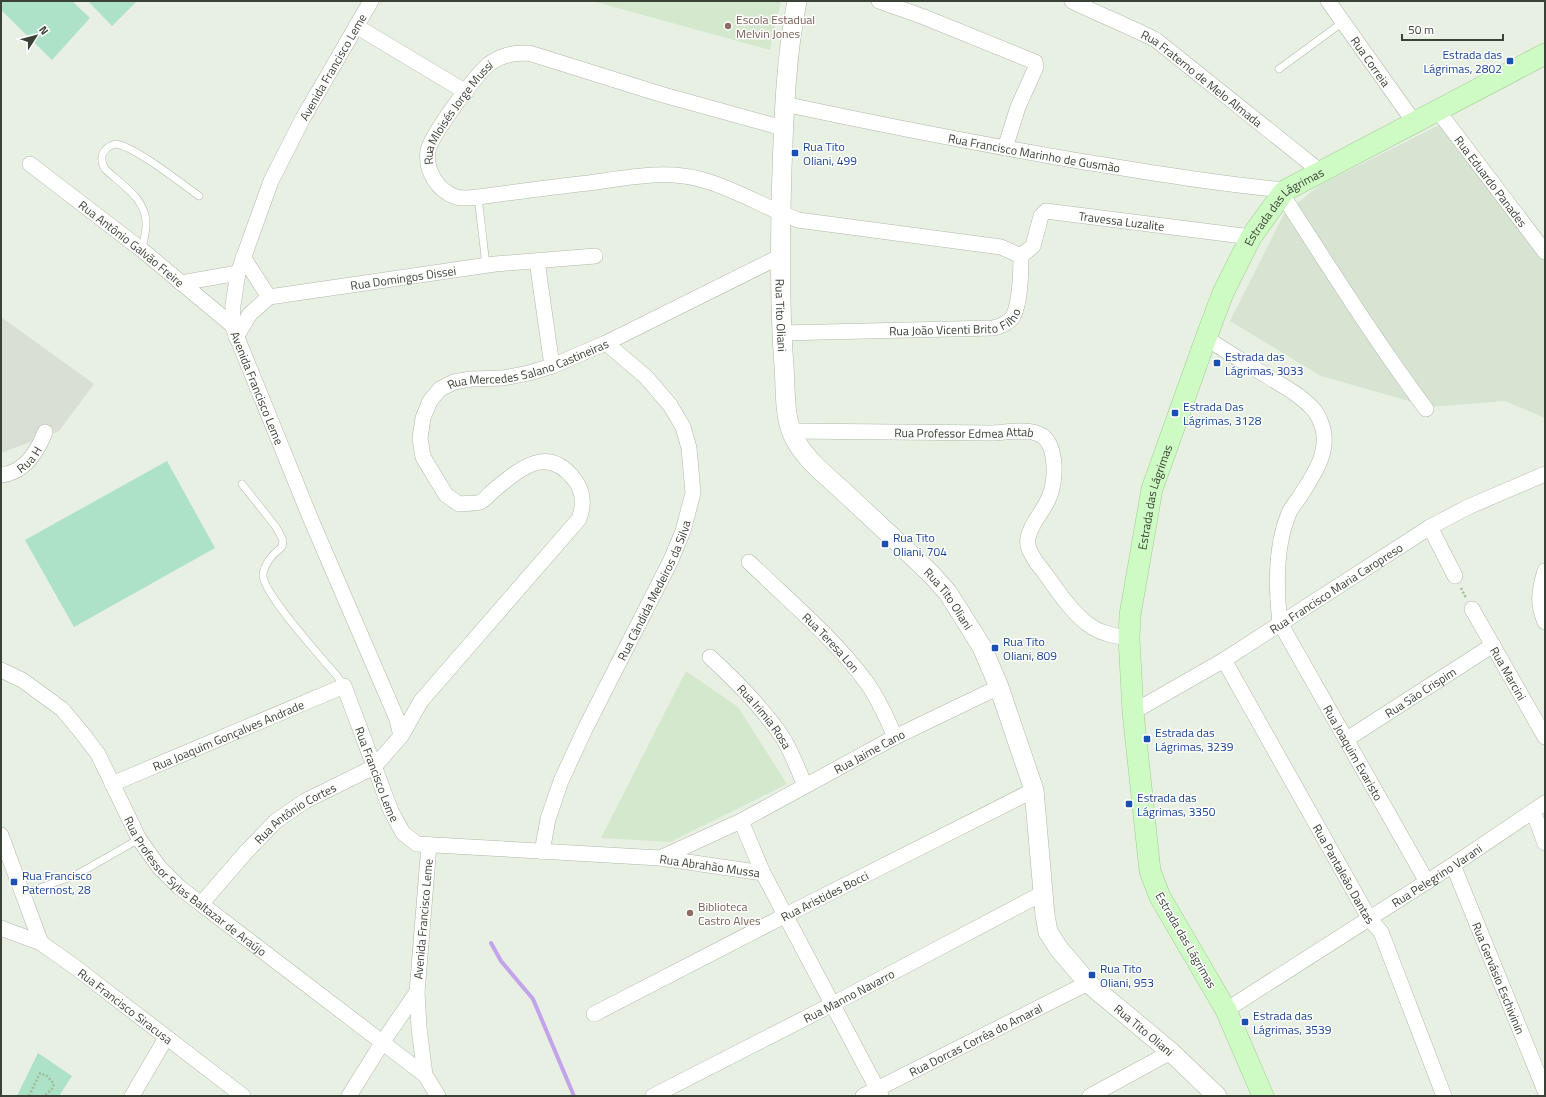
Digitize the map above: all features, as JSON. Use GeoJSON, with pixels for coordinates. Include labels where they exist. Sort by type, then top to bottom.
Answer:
{"type":"FeatureCollection","features":[{"type":"Feature","properties":{"kind":"main road","name":"Estrada das Lágrimas"},"geometry":{"type":"LineString","coordinates":[[1263,1096],[1226,1010],[1160,897],[1150,871],[1133,712],[1129,638],[1131,607],[1152,489],[1223,293],[1251,237],[1284,192],[1545,54]]}},
{"type":"Feature","properties":{"kind":"street","name":"Avenida Francisco Leme"},"geometry":{"type":"LineString","coordinates":[[371,1],[303,118],[271,181],[238,273],[233,305],[234,331],[312,522],[396,719],[401,736]]}},
{"type":"Feature","properties":{"kind":"street","name":"Rua Tito Oliani"},"geometry":{"type":"LineString","coordinates":[[797,1],[790,37],[784,104],[780,213],[782,333],[788,417],[791,431],[802,451],[932,574],[948,593],[982,647],[999,687],[1034,790],[1045,915],[1048,932],[1059,949],[1088,983],[1171,1052],[1217,1096]]}},
{"type":"Feature","properties":{"kind":"street"},"geometry":{"type":"LineString","coordinates":[[879,1],[924,17],[1035,62],[1036,66],[1018,107],[1005,148]]}},
{"type":"Feature","properties":{"kind":"street","name":"Rua Fraterno de Melo Almada"},"geometry":{"type":"LineString","coordinates":[[1072,1],[1105,18],[1134,28],[1156,40],[1321,172]]}},
{"type":"Feature","properties":{"kind":"street","name":"Rua Correia"},"geometry":{"type":"LineString","coordinates":[[1328,1],[1414,122]]}},
{"type":"Feature","properties":{"kind":"street"},"geometry":{"type":"LineString","coordinates":[[356,26],[466,92]]}},
{"type":"Feature","properties":{"kind":"street","name":"Rua Mloisés Jorge Mussi"},"geometry":{"type":"LineString","coordinates":[[780,213],[702,179],[670,175],[630,177],[478,197],[457,197],[443,190],[434,178],[428,162],[428,151],[434,138],[466,92],[490,64],[502,57],[514,54],[529,53],[660,94],[783,128]]}},
{"type":"Feature","properties":{"kind":"street","name":"Rua Francisco Marinho de Gusmão"},"geometry":{"type":"LineString","coordinates":[[784,104],[1005,148],[1127,169],[1284,192]]}},
{"type":"Feature","properties":{"kind":"street","name":"Rua Eduardo Panades"},"geometry":{"type":"LineString","coordinates":[[1438,111],[1545,252]]}},
{"type":"Feature","properties":{"kind":"street","name":"Rua Antônio Galvão Freire"},"geometry":{"type":"LineString","coordinates":[[30,164],[142,250],[234,331]]}},
{"type":"Feature","properties":{"kind":"street"},"geometry":{"type":"LineString","coordinates":[[1284,192],[1360,316],[1426,409]]}},
{"type":"Feature","properties":{"kind":"street","name":"Travessa Luzalite"},"geometry":{"type":"LineString","coordinates":[[1021,256],[1033,246],[1041,216],[1046,211],[1251,237]]}},
{"type":"Feature","properties":{"kind":"street"},"geometry":{"type":"LineString","coordinates":[[780,213],[798,220],[1001,247],[1021,256]]}},
{"type":"Feature","properties":{"kind":"street","name":"Rua Domingos Dissei"},"geometry":{"type":"LineString","coordinates":[[269,297],[515,261],[537,261],[595,256]]}},
{"type":"Feature","properties":{"kind":"street","name":"Rua Mercedes Salano Castineiras"},"geometry":{"type":"LineString","coordinates":[[401,736],[421,702],[570,530],[579,519],[583,509],[579,485],[570,474],[559,465],[549,461],[536,462],[519,471],[480,502],[459,504],[446,495],[423,457],[420,438],[425,412],[430,401],[440,389],[454,382],[471,379],[503,378],[529,373],[552,366],[606,343],[781,256]]}},
{"type":"Feature","properties":{"kind":"street","name":"Rua João Vicenti Brito Filho"},"geometry":{"type":"LineString","coordinates":[[782,333],[993,328],[1000,326],[1011,319],[1016,310],[1020,282],[1021,256]]}},
{"type":"Feature","properties":{"kind":"street"},"geometry":{"type":"LineString","coordinates":[[234,331],[269,297],[243,257]]}},
{"type":"Feature","properties":{"kind":"street"},"geometry":{"type":"LineString","coordinates":[[537,261],[552,366]]}},
{"type":"Feature","properties":{"kind":"street"},"geometry":{"type":"LineString","coordinates":[[181,283],[238,273]]}},
{"type":"Feature","properties":{"kind":"street"},"geometry":{"type":"LineString","coordinates":[[1206,338],[1298,395],[1314,410],[1321,422],[1324,435],[1324,450],[1317,469],[1289,512],[1283,535],[1279,559],[1277,601],[1280,623]]}},
{"type":"Feature","properties":{"kind":"street","name":"Rua Cândida Medeiros da Silva"},"geometry":{"type":"LineString","coordinates":[[542,852],[548,819],[561,781],[585,729],[671,560],[683,531],[693,493],[689,448],[683,427],[670,405],[646,377],[606,343]]}},
{"type":"Feature","properties":{"kind":"street","name":"Rua Professor Edmea Attab"},"geometry":{"type":"LineString","coordinates":[[791,431],[1023,432],[1040,434],[1050,446],[1054,461],[1054,480],[1050,496],[1030,531],[1027,540],[1032,556],[1056,588],[1090,626],[1099,631],[1129,638]]}},
{"type":"Feature","properties":{"kind":"street","name":"Rua H"},"geometry":{"type":"LineString","coordinates":[[1,475],[14,471],[24,464],[35,453],[45,432]]}},
{"type":"Feature","properties":{"kind":"street","name":"Rua Francisco Maria Caropreso"},"geometry":{"type":"LineString","coordinates":[[1133,712],[1224,660],[1430,527],[1468,507],[1545,474]]}},
{"type":"Feature","properties":{"kind":"street"},"geometry":{"type":"LineString","coordinates":[[1430,527],[1455,576]]}},
{"type":"Feature","properties":{"kind":"street","name":"Rua Teresa Lon"},"geometry":{"type":"LineString","coordinates":[[749,562],[828,638],[851,663],[883,709],[895,737]]}},
{"type":"Feature","properties":{"kind":"street"},"geometry":{"type":"LineString","coordinates":[[1545,571],[1539,588],[1539,604],[1545,622]]}},
{"type":"Feature","properties":{"kind":"street","name":"Rua Marcini"},"geometry":{"type":"LineString","coordinates":[[1472,609],[1545,737]]}},
{"type":"Feature","properties":{"kind":"street","name":"Rua Joaquim Evaristo"},"geometry":{"type":"LineString","coordinates":[[1280,623],[1427,882]]}},
{"type":"Feature","properties":{"kind":"street","name":"Rua São Crispim"},"geometry":{"type":"LineString","coordinates":[[1347,739],[1493,645]]}},
{"type":"Feature","properties":{"kind":"street","name":"Rua Irimia Rosa"},"geometry":{"type":"LineString","coordinates":[[710,658],[757,703],[782,736],[805,786]]}},
{"type":"Feature","properties":{"kind":"street","name":"Rua Pantaleão Dantas"},"geometry":{"type":"LineString","coordinates":[[1224,660],[1370,918],[1377,925],[1384,939],[1444,1096]]}},
{"type":"Feature","properties":{"kind":"street","name":"Rua Professor Sylas Baltazar de Araújo"},"geometry":{"type":"LineString","coordinates":[[1,670],[22,680],[62,709],[98,754],[139,839],[160,867],[179,887],[425,1075]]}},
{"type":"Feature","properties":{"kind":"street","name":"Rua Francisco Leme"},"geometry":{"type":"LineString","coordinates":[[344,686],[374,767],[399,828],[410,840],[417,844],[429,845]]}},
{"type":"Feature","properties":{"kind":"street","name":"Rua Joaquim Gonçalves Andrade"},"geometry":{"type":"LineString","coordinates":[[112,784],[344,686]]}},
{"type":"Feature","properties":{"kind":"street","name":"Rua Jaime Cano"},"geometry":{"type":"LineString","coordinates":[[660,858],[741,821],[895,737],[999,687]]}},
{"type":"Feature","properties":{"kind":"street","name":"Rua Antônio Cortes"},"geometry":{"type":"LineString","coordinates":[[201,904],[246,852],[276,821],[305,801],[374,767],[401,736]]}},
{"type":"Feature","properties":{"kind":"street","name":"Rua Aristides Bocci"},"geometry":{"type":"LineString","coordinates":[[594,1014],[1034,790]]}},
{"type":"Feature","properties":{"kind":"street"},"geometry":{"type":"LineString","coordinates":[[1539,807],[1545,843]]}},
{"type":"Feature","properties":{"kind":"street","name":"Rua Pelegrino Varani"},"geometry":{"type":"LineString","coordinates":[[1226,1010],[1427,882],[1539,807]]}},
{"type":"Feature","properties":{"kind":"street"},"geometry":{"type":"LineString","coordinates":[[741,821],[764,873]]}},
{"type":"Feature","properties":{"kind":"street"},"geometry":{"type":"LineString","coordinates":[[1,835],[41,943]]}},
{"type":"Feature","properties":{"kind":"street","name":"Avenida Francisco Leme"},"geometry":{"type":"LineString","coordinates":[[425,1075],[419,1028],[417,992],[429,845]]}},
{"type":"Feature","properties":{"kind":"street","name":"Rua Abrahão Mussa"},"geometry":{"type":"LineString","coordinates":[[429,845],[660,858],[764,873],[879,1092]]}},
{"type":"Feature","properties":{"kind":"street","name":"Rua Gervásio Eschivinin"},"geometry":{"type":"LineString","coordinates":[[1453,865],[1545,1091]]}},
{"type":"Feature","properties":{"kind":"street","name":"Rua Manno Navarro"},"geometry":{"type":"LineString","coordinates":[[653,1096],[833,1004],[1043,893]]}},
{"type":"Feature","properties":{"kind":"street","name":"Rua Francisco Siracusa"},"geometry":{"type":"LineString","coordinates":[[1,928],[41,943],[75,966],[166,1038],[244,1096]]}},
{"type":"Feature","properties":{"kind":"street","name":"Rua Dorcas Corrêa do Amaral"},"geometry":{"type":"LineString","coordinates":[[863,1096],[879,1092],[1088,983]]}},
{"type":"Feature","properties":{"kind":"street"},"geometry":{"type":"LineString","coordinates":[[349,1096],[382,1043],[417,992]]}},
{"type":"Feature","properties":{"kind":"street"},"geometry":{"type":"LineString","coordinates":[[132,1096],[166,1038]]}},
{"type":"Feature","properties":{"kind":"street"},"geometry":{"type":"LineString","coordinates":[[1090,1096],[1171,1052]]}},
{"type":"Feature","properties":{"kind":"street"},"geometry":{"type":"LineString","coordinates":[[425,1075],[438,1096]]}},
{"type":"Feature","properties":{"kind":"street","name":"Rua Tito Oliani"},"geometry":{"type":"LineString","coordinates":[[1200,1080],[1212,1096]]}},
{"type":"Feature","properties":{"kind":"lane"},"geometry":{"type":"LineString","coordinates":[[1280,69],[1343,22]]}},
{"type":"Feature","properties":{"kind":"lane"},"geometry":{"type":"LineString","coordinates":[[142,250],[146,227],[145,212],[136,196],[105,169],[101,157],[106,149],[116,144],[127,147],[199,196]]}},
{"type":"Feature","properties":{"kind":"lane"},"geometry":{"type":"LineString","coordinates":[[478,197],[486,265]]}},
{"type":"Feature","properties":{"kind":"lane"},"geometry":{"type":"LineString","coordinates":[[242,484],[276,527],[283,540],[282,546],[272,555],[263,575],[268,590],[344,686]]}},
{"type":"Feature","properties":{"kind":"lane"},"geometry":{"type":"LineString","coordinates":[[23,894],[76,875],[139,839]]}},
{"type":"Feature","properties":{"kind":"path"},"geometry":{"type":"LineString","coordinates":[[1455,576],[1472,609]]}},
{"type":"Feature","properties":{"kind":"path"},"geometry":{"type":"LineString","coordinates":[[29,1096],[40,1073],[47,1076],[54,1084],[44,1096]]}},
{"type":"Feature","properties":{"kind":"shaded area"},"geometry":{"type":"Polygon","coordinates":[[[1,1],[72,1],[90,18],[52,60],[1,10],[1,1]]]}},
{"type":"Feature","properties":{"kind":"shaded area"},"geometry":{"type":"Polygon","coordinates":[[[88,1],[137,1],[112,26],[88,1]]]}},
{"type":"Feature","properties":{"kind":"shaded area","name":"Escola Estadual Melvin Jones"},"geometry":{"type":"Polygon","coordinates":[[[592,1],[781,1],[770,50],[592,1]]]}},
{"type":"Feature","properties":{"kind":"shaded area"},"geometry":{"type":"Polygon","coordinates":[[[1451,119],[1545,247],[1545,418],[1505,401],[1430,407],[1321,376],[1230,321],[1284,214],[1320,185],[1451,119]]]}},
{"type":"Feature","properties":{"kind":"shaded area"},"geometry":{"type":"Polygon","coordinates":[[[1,317],[94,384],[59,431],[1,453],[1,317]]]}},
{"type":"Feature","properties":{"kind":"shaded area"},"geometry":{"type":"Polygon","coordinates":[[[167,461],[215,548],[74,627],[25,540],[167,461]]]}},
{"type":"Feature","properties":{"kind":"shaded area"},"geometry":{"type":"Polygon","coordinates":[[[686,671],[738,707],[787,784],[670,842],[601,838],[686,671]]]}},
{"type":"Feature","properties":{"kind":"shaded area"},"geometry":{"type":"Polygon","coordinates":[[[38,1053],[72,1076],[59,1096],[17,1096],[38,1053]]]}},
{"type":"Feature","properties":{"kind":"waterway"},"geometry":{"type":"LineString","coordinates":[[491,943],[501,961],[533,999],[574,1096]]}},
{"type":"Feature","properties":{"kind":"place","name":"Escola Estadual Melvin Jones"},"geometry":{"type":"Point","coordinates":[728,26]}},
{"type":"Feature","properties":{"kind":"place","name":"Estrada das Lágrimas, 2802"},"geometry":{"type":"Point","coordinates":[1510,61]}},
{"type":"Feature","properties":{"kind":"place","name":"Rua Tito Oliani, 499"},"geometry":{"type":"Point","coordinates":[795,153]}},
{"type":"Feature","properties":{"kind":"place","name":"Estrada das Lágrimas, 3033"},"geometry":{"type":"Point","coordinates":[1217,363]}},
{"type":"Feature","properties":{"kind":"place","name":"Estrada Das Lágrimas, 3128"},"geometry":{"type":"Point","coordinates":[1175,413]}},
{"type":"Feature","properties":{"kind":"place","name":"Rua Tito Oliani, 704"},"geometry":{"type":"Point","coordinates":[885,544]}},
{"type":"Feature","properties":{"kind":"place","name":"Rua Tito Oliani, 809"},"geometry":{"type":"Point","coordinates":[995,648]}},
{"type":"Feature","properties":{"kind":"place","name":"Estrada das Lágrimas, 3239"},"geometry":{"type":"Point","coordinates":[1147,739]}},
{"type":"Feature","properties":{"kind":"place","name":"Estrada das Lágrimas, 3350"},"geometry":{"type":"Point","coordinates":[1129,804]}},
{"type":"Feature","properties":{"kind":"place","name":"Rua Francisco Paternost, 28"},"geometry":{"type":"Point","coordinates":[14,882]}},
{"type":"Feature","properties":{"kind":"place","name":"Biblioteca Castro Alves"},"geometry":{"type":"Point","coordinates":[690,913]}},
{"type":"Feature","properties":{"kind":"place","name":"Rua Tito Oliani, 953"},"geometry":{"type":"Point","coordinates":[1092,975]}},
{"type":"Feature","properties":{"kind":"place","name":"Estrada das Lágrimas, 3539"},"geometry":{"type":"Point","coordinates":[1245,1022]}}]}
